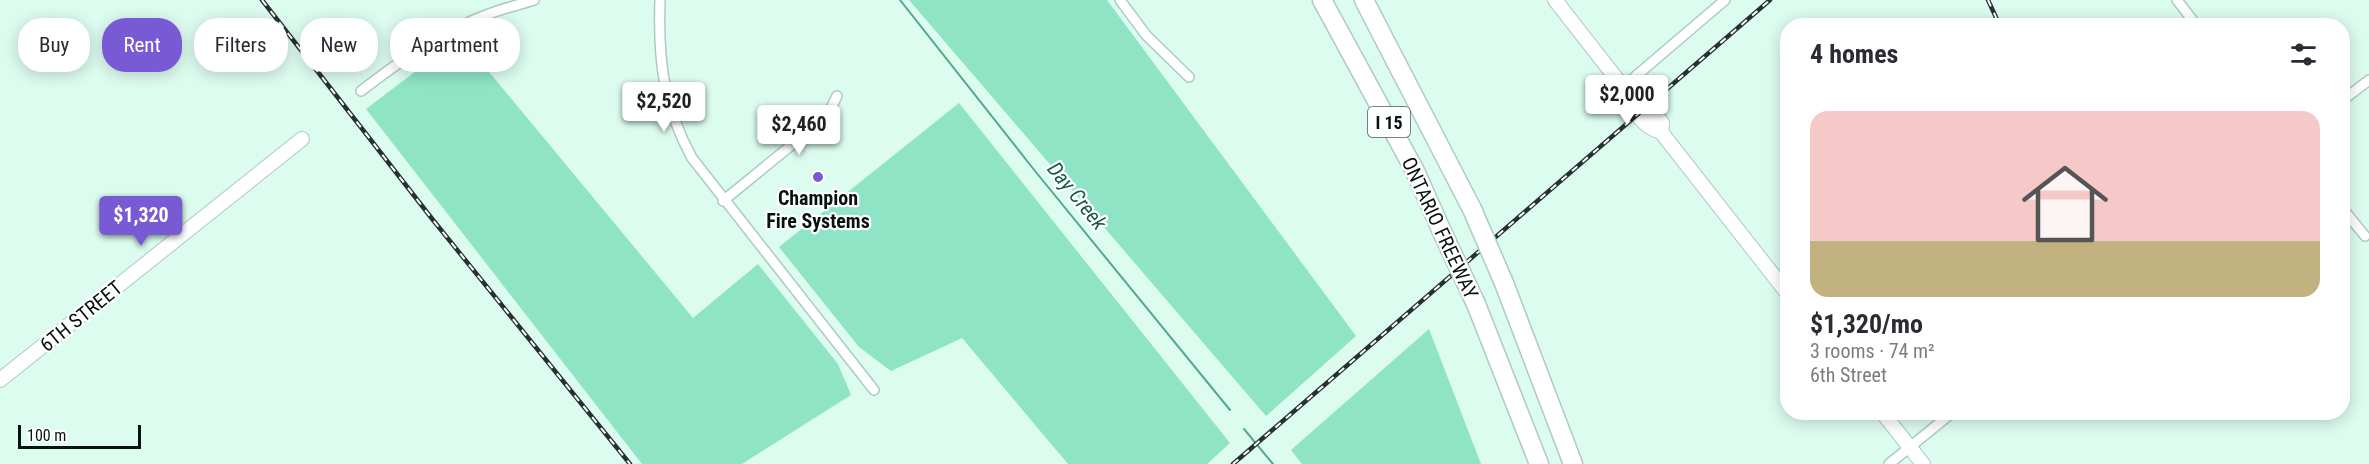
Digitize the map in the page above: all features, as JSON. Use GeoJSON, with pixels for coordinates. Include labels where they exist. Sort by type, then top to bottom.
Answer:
{"type":"FeatureCollection","features":[{"type":"Feature","properties":{"kind":"highway","name":"ONTARIO FREEWAY"},"geometry":{"type":"LineString","coordinates":[[1364,0],[1472,209],[1504,283],[1573,464]]}},
{"type":"Feature","properties":{"kind":"highway","name":"ONTARIO FREEWAY"},"geometry":{"type":"LineString","coordinates":[[1325,5],[1415,171],[1476,304],[1539,464]]}},
{"type":"Feature","properties":{"kind":"main road"},"geometry":{"type":"LineString","coordinates":[[1555,0],[1623,87],[1628,101],[1638,114],[1651,130],[1661,132],[1780,284]]}},
{"type":"Feature","properties":{"kind":"main road","name":"6TH STREET"},"geometry":{"type":"LineString","coordinates":[[0,380],[302,139]]}},
{"type":"Feature","properties":{"kind":"main road"},"geometry":{"type":"LineString","coordinates":[[1888,420],[1923,464]]}},
{"type":"Feature","properties":{"kind":"street"},"geometry":{"type":"LineString","coordinates":[[361,91],[434,40],[489,14],[534,0]]}},
{"type":"Feature","properties":{"kind":"street"},"geometry":{"type":"LineString","coordinates":[[660,0],[660,61],[671,112],[692,158],[723,201],[874,390]]}},
{"type":"Feature","properties":{"kind":"street"},"geometry":{"type":"LineString","coordinates":[[1120,0],[1146,35],[1189,76]]}},
{"type":"Feature","properties":{"kind":"street"},"geometry":{"type":"LineString","coordinates":[[1623,87],[1725,0]]}},
{"type":"Feature","properties":{"kind":"street"},"geometry":{"type":"LineString","coordinates":[[2177,0],[2191,18]]}},
{"type":"Feature","properties":{"kind":"street"},"geometry":{"type":"LineString","coordinates":[[2350,95],[2369,80]]}},
{"type":"Feature","properties":{"kind":"street"},"geometry":{"type":"LineString","coordinates":[[723,201],[827,116],[837,96]]}},
{"type":"Feature","properties":{"kind":"street"},"geometry":{"type":"LineString","coordinates":[[2350,217],[2365,236]]}},
{"type":"Feature","properties":{"kind":"street"},"geometry":{"type":"LineString","coordinates":[[1889,464],[1943,420]]}},
{"type":"Feature","properties":{"kind":"green space"},"geometry":{"type":"Polygon","coordinates":[[[909,0],[1107,0],[1356,336],[1266,416],[909,0]]]}},
{"type":"Feature","properties":{"kind":"green space"},"geometry":{"type":"Polygon","coordinates":[[[415,72],[489,72],[693,318],[758,264],[838,364],[851,395],[742,464],[642,464],[366,109],[415,72]]]}},
{"type":"Feature","properties":{"kind":"green space"},"geometry":{"type":"Polygon","coordinates":[[[959,103],[1230,443],[1207,464],[1068,464],[962,338],[891,371],[859,347],[779,247],[959,103]]]}},
{"type":"Feature","properties":{"kind":"green space"},"geometry":{"type":"Polygon","coordinates":[[[1429,329],[1481,464],[1302,464],[1291,450],[1429,329]]]}},
{"type":"Feature","properties":{"kind":"waterway","name":"Day Creek"},"geometry":{"type":"LineString","coordinates":[[900,0],[1035,171],[1230,410]]}},
{"type":"Feature","properties":{"kind":"waterway","name":"Day Creek"},"geometry":{"type":"LineString","coordinates":[[1244,429],[1273,464]]}},
{"type":"Feature","properties":{"kind":"railway"},"geometry":{"type":"LineString","coordinates":[[262,0],[433,220],[630,464]]}},
{"type":"Feature","properties":{"kind":"railway"},"geometry":{"type":"LineString","coordinates":[[1233,464],[1770,0]]}},
{"type":"Feature","properties":{"kind":"railway"},"geometry":{"type":"LineString","coordinates":[[1988,0],[1996,18]]}},
{"type":"Feature","properties":{"kind":"place","name":"Champion Fire Systems"},"geometry":{"type":"Point","coordinates":[818,177]}}]}
